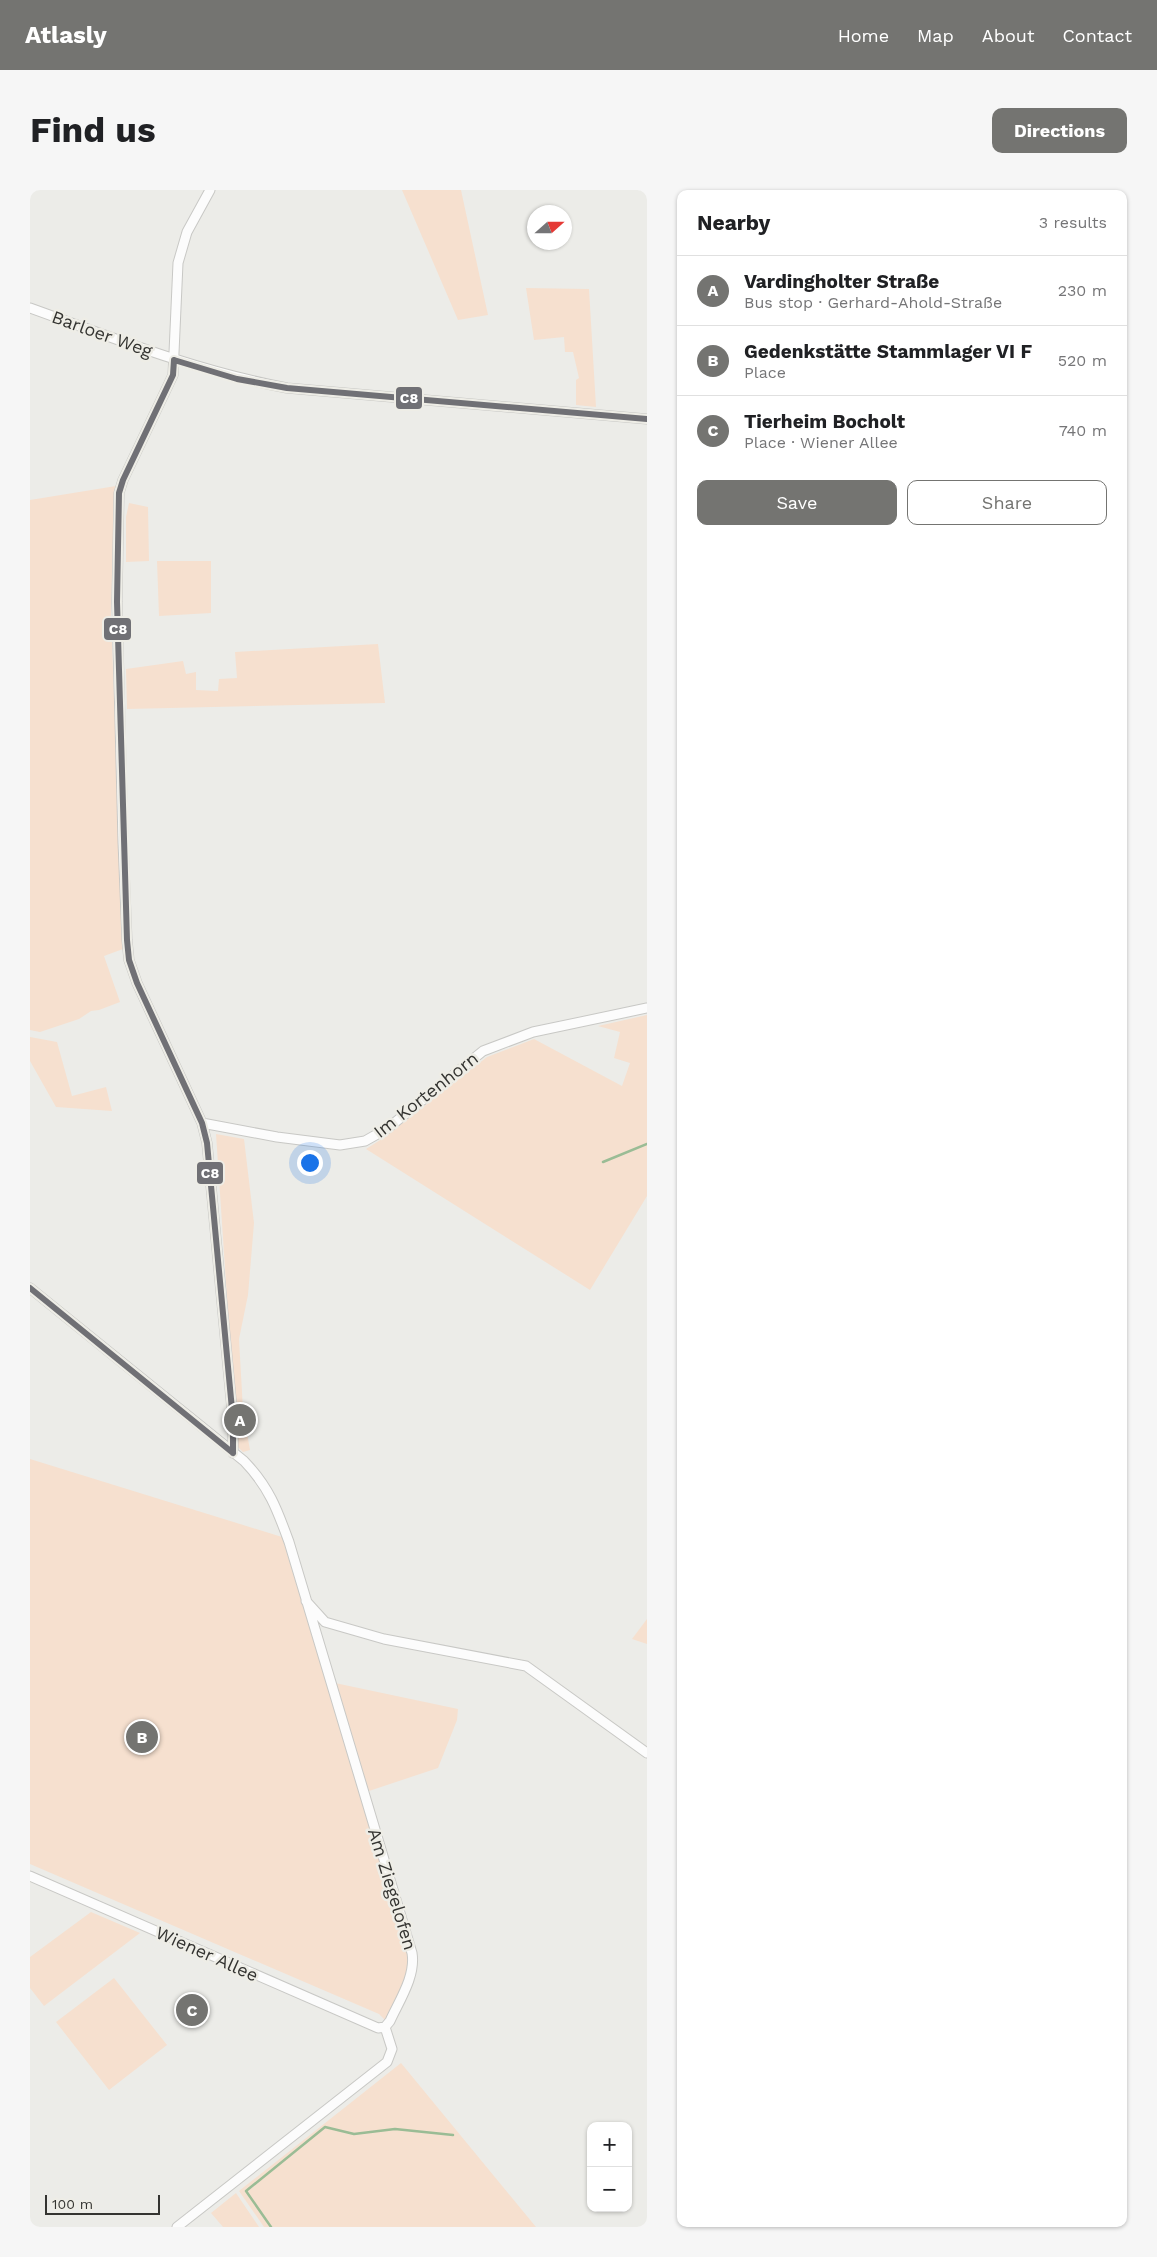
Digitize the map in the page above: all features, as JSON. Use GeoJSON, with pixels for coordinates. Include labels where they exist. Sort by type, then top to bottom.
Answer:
{"type":"FeatureCollection","features":[{"type":"Feature","properties":{"kind":"street","name":"Barloer Weg"},"geometry":{"type":"LineString","coordinates":[[174,360],[178,263],[187,232],[210,190]]}},
{"type":"Feature","properties":{"kind":"street","name":"Barloer Weg"},"geometry":{"type":"LineString","coordinates":[[30,308],[174,360],[237,379],[287,388],[647,419]]}},
{"type":"Feature","properties":{"kind":"street"},"geometry":{"type":"LineString","coordinates":[[174,360],[173,375],[127,471],[119,493],[117,602],[123,842],[129,960],[137,983],[202,1123],[207,1143],[230,1390],[233,1453]]}},
{"type":"Feature","properties":{"kind":"street","name":"Im Kortenhorn"},"geometry":{"type":"LineString","coordinates":[[202,1123],[277,1137],[340,1145],[365,1142],[388,1128],[483,1051],[533,1032],[647,1008]]}},
{"type":"Feature","properties":{"kind":"street","name":"Am Ziegelofen"},"geometry":{"type":"LineString","coordinates":[[30,1288],[260,1477],[277,1509],[289,1542],[304,1599],[412,1953],[414,1964],[412,1973],[390,2021],[385,2027]]}},
{"type":"Feature","properties":{"kind":"street"},"geometry":{"type":"LineString","coordinates":[[304,1599],[325,1622]]}},
{"type":"Feature","properties":{"kind":"street"},"geometry":{"type":"LineString","coordinates":[[313,1629],[317,1623],[325,1622],[384,1640],[526,1666],[647,1753]]}},
{"type":"Feature","properties":{"kind":"street","name":"Wiener Allee"},"geometry":{"type":"LineString","coordinates":[[30,1876],[378,2028],[385,2027]]}},
{"type":"Feature","properties":{"kind":"street"},"geometry":{"type":"LineString","coordinates":[[177,2227],[387,2062],[392,2049],[385,2027]]}},
{"type":"Feature","properties":{"kind":"shaded area"},"geometry":{"type":"Polygon","coordinates":[[[402,190],[461,190],[488,315],[458,320],[402,190]]]}},
{"type":"Feature","properties":{"kind":"shaded area"},"geometry":{"type":"Polygon","coordinates":[[[526,288],[589,289],[596,407],[576,405],[576,380],[579,378],[573,352],[565,352],[564,337],[534,340],[526,288]]]}},
{"type":"Feature","properties":{"kind":"shaded area"},"geometry":{"type":"Polygon","coordinates":[[[116,486],[114,490],[111,615],[123,949],[104,956],[120,1002],[91,1011],[79,1019],[40,1032],[30,1030],[30,500],[116,486]]]}},
{"type":"Feature","properties":{"kind":"shaded area"},"geometry":{"type":"Polygon","coordinates":[[[129,503],[148,507],[149,561],[126,562],[126,517],[129,503]]]}},
{"type":"Feature","properties":{"kind":"shaded area"},"geometry":{"type":"Polygon","coordinates":[[[157,561],[211,561],[211,613],[159,616],[157,561]]]}},
{"type":"Feature","properties":{"kind":"shaded area"},"geometry":{"type":"Polygon","coordinates":[[[378,644],[385,703],[127,709],[126,669],[183,661],[186,674],[196,672],[196,690],[218,691],[219,679],[237,678],[235,652],[378,644]]]}},
{"type":"Feature","properties":{"kind":"shaded area"},"geometry":{"type":"Polygon","coordinates":[[[647,1015],[647,1196],[590,1290],[366,1149],[385,1137],[487,1057],[534,1039],[622,1086],[630,1063],[614,1058],[620,1032],[598,1026],[647,1015]]]}},
{"type":"Feature","properties":{"kind":"shaded area"},"geometry":{"type":"Polygon","coordinates":[[[30,1037],[57,1042],[72,1096],[106,1087],[112,1111],[56,1107],[30,1061],[30,1037]]]}},
{"type":"Feature","properties":{"kind":"shaded area"},"geometry":{"type":"Polygon","coordinates":[[[216,1134],[244,1139],[254,1223],[248,1295],[239,1339],[243,1410],[250,1450],[243,1452],[237,1446],[216,1134]]]}},
{"type":"Feature","properties":{"kind":"shaded area"},"geometry":{"type":"Polygon","coordinates":[[[30,1459],[282,1537],[410,1959],[409,1969],[386,2021],[379,2014],[30,1864],[30,1459]]]}},
{"type":"Feature","properties":{"kind":"shaded area"},"geometry":{"type":"Polygon","coordinates":[[[647,1619],[647,1644],[632,1639],[647,1619]]]}},
{"type":"Feature","properties":{"kind":"shaded area"},"geometry":{"type":"Polygon","coordinates":[[[335,1683],[458,1709],[457,1720],[438,1768],[369,1791],[335,1683]]]}},
{"type":"Feature","properties":{"kind":"shaded area"},"geometry":{"type":"Polygon","coordinates":[[[91,1912],[140,1933],[44,2006],[30,1988],[30,1957],[91,1912]]]}},
{"type":"Feature","properties":{"kind":"shaded area"},"geometry":{"type":"Polygon","coordinates":[[[114,1978],[167,2045],[109,2090],[56,2022],[114,1978]]]}},
{"type":"Feature","properties":{"kind":"shaded area"},"geometry":{"type":"Polygon","coordinates":[[[401,2063],[536,2227],[264,2227],[239,2191],[401,2063]]]}},
{"type":"Feature","properties":{"kind":"shaded area"},"geometry":{"type":"Polygon","coordinates":[[[236,2193],[259,2227],[223,2227],[211,2213],[236,2193]]]}},
{"type":"Feature","properties":{"kind":"waterway"},"geometry":{"type":"LineString","coordinates":[[603,1162],[647,1144]]}},
{"type":"Feature","properties":{"kind":"waterway"},"geometry":{"type":"LineString","coordinates":[[271,2227],[246,2191],[325,2127],[354,2134],[395,2129],[453,2135]]}},
{"type":"Feature","properties":{"kind":"transit line","name":"C8"},"geometry":{"type":"LineString","coordinates":[[174,360],[173,375],[123,480],[119,493],[117,602],[127,940],[129,960],[137,983],[202,1123],[207,1143],[233,1420],[233,1453]]}},
{"type":"Feature","properties":{"kind":"transit line","name":"C8"},"geometry":{"type":"LineString","coordinates":[[174,360],[237,379],[287,388],[647,419]]}},
{"type":"Feature","properties":{"kind":"transit line","name":"C8"},"geometry":{"type":"LineString","coordinates":[[30,1288],[233,1453]]}},
{"type":"Feature","properties":{"kind":"place","name":"Vardingholter Straße"},"geometry":{"type":"Point","coordinates":[240,1420]}},
{"type":"Feature","properties":{"kind":"place","name":"Gedenkstätte Stammlager VI F"},"geometry":{"type":"Point","coordinates":[142,1737]}},
{"type":"Feature","properties":{"kind":"place","name":"Tierheim Bocholt"},"geometry":{"type":"Point","coordinates":[192,2010]}}]}
